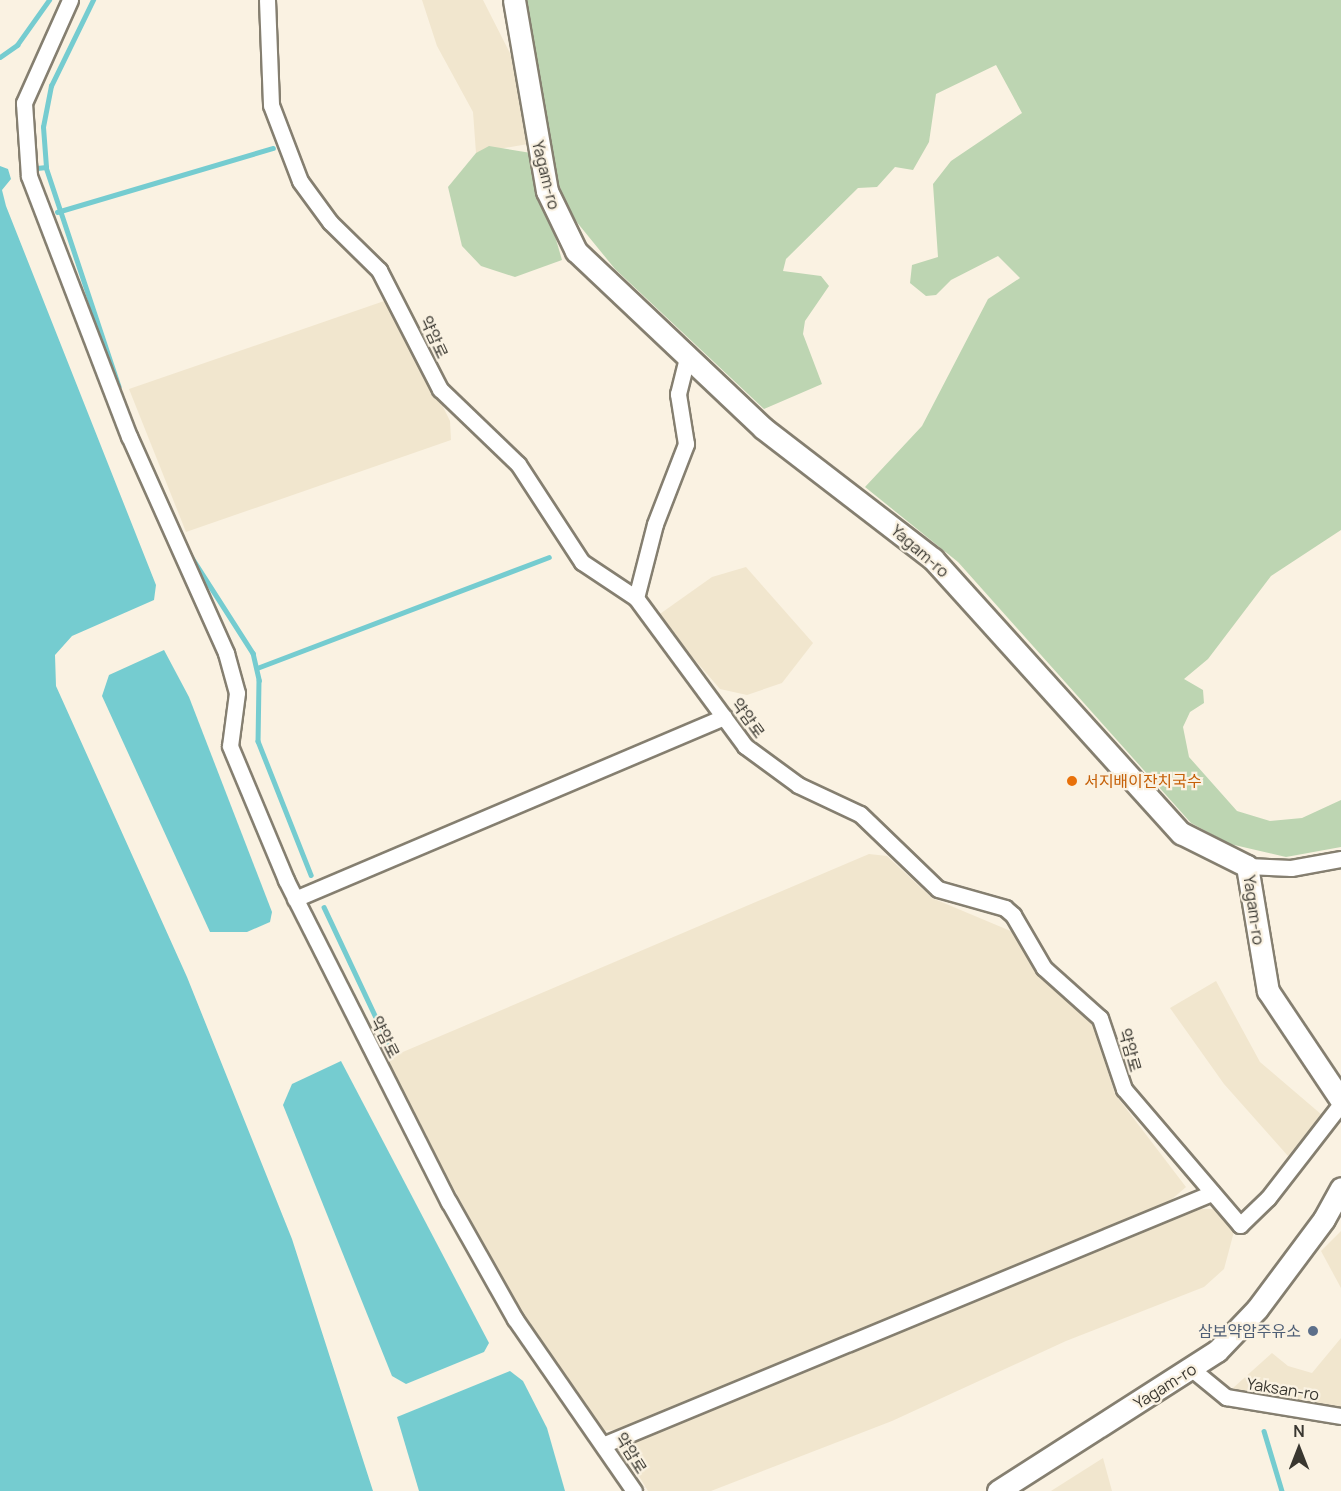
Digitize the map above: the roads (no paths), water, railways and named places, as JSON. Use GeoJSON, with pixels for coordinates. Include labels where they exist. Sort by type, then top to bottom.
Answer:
{"type":"FeatureCollection","features":[{"type":"Feature","properties":{"kind":"street","name":"약암로"},"geometry":{"type":"LineString","coordinates":[[70,0],[24,103],[28,176],[129,436],[226,653],[237,693],[230,746],[295,899],[496,1285],[605,1444],[634,1491]]}},
{"type":"Feature","properties":{"kind":"street","name":"약암로"},"geometry":{"type":"LineString","coordinates":[[267,0],[269,94],[278,136],[300,181],[330,222],[379,270],[440,389],[519,464],[582,562],[636,598],[724,717],[761,762],[860,814],[938,889],[1013,915],[1044,968],[1100,1017],[1124,1089],[1240,1225],[1268,1198],[1341,1102]]}},
{"type":"Feature","properties":{"kind":"street","name":"Yagam-ro"},"geometry":{"type":"LineString","coordinates":[[514,0],[541,165],[565,235],[601,279],[763,428],[933,560],[1181,833],[1247,866],[1268,991],[1341,1102]]}},
{"type":"Feature","properties":{"kind":"street"},"geometry":{"type":"LineString","coordinates":[[636,598],[655,524],[686,444],[678,393],[687,357]]}},
{"type":"Feature","properties":{"kind":"street"},"geometry":{"type":"LineString","coordinates":[[295,899],[724,717]]}},
{"type":"Feature","properties":{"kind":"street"},"geometry":{"type":"LineString","coordinates":[[1247,866],[1291,868],[1341,860]]}},
{"type":"Feature","properties":{"kind":"street","name":"Yagam-ro"},"geometry":{"type":"LineString","coordinates":[[998,1491],[1193,1370],[1257,1309],[1324,1219],[1341,1188]]}},
{"type":"Feature","properties":{"kind":"street"},"geometry":{"type":"LineString","coordinates":[[605,1444],[1212,1193]]}},
{"type":"Feature","properties":{"kind":"street","name":"Yaksan-ro"},"geometry":{"type":"LineString","coordinates":[[1193,1370],[1226,1397],[1341,1416]]}},
{"type":"Feature","properties":{"kind":"water"},"geometry":{"type":"Polygon","coordinates":[[[0,166],[8,169],[11,179],[2,190],[6,206],[156,585],[154,600],[72,636],[55,655],[56,686],[187,977],[292,1239],[373,1491],[0,1491],[0,166]]]}},
{"type":"Feature","properties":{"kind":"water"},"geometry":{"type":"Polygon","coordinates":[[[164,650],[189,697],[272,912],[270,922],[247,932],[210,932],[102,696],[109,675],[164,650]]]}},
{"type":"Feature","properties":{"kind":"water"},"geometry":{"type":"Polygon","coordinates":[[[341,1061],[489,1343],[484,1352],[406,1384],[392,1376],[283,1105],[292,1084],[341,1061]]]}},
{"type":"Feature","properties":{"kind":"water"},"geometry":{"type":"Polygon","coordinates":[[[510,1371],[523,1381],[547,1428],[565,1491],[419,1491],[397,1417],[510,1371]]]}},
{"type":"Feature","properties":{"kind":"waterway"},"geometry":{"type":"LineString","coordinates":[[0,57],[17,45],[49,0]]}},
{"type":"Feature","properties":{"kind":"waterway"},"geometry":{"type":"LineString","coordinates":[[37,168],[46,167],[43,127],[51,86],[93,0]]}},
{"type":"Feature","properties":{"kind":"waterway"},"geometry":{"type":"LineString","coordinates":[[57,212],[273,148]]}},
{"type":"Feature","properties":{"kind":"waterway"},"geometry":{"type":"LineString","coordinates":[[46,167],[119,386]]}},
{"type":"Feature","properties":{"kind":"waterway"},"geometry":{"type":"LineString","coordinates":[[189,553],[253,653],[259,680],[258,741],[311,875]]}},
{"type":"Feature","properties":{"kind":"waterway"},"geometry":{"type":"LineString","coordinates":[[257,668],[549,557]]}},
{"type":"Feature","properties":{"kind":"waterway"},"geometry":{"type":"LineString","coordinates":[[324,907],[390,1047]]}},
{"type":"Feature","properties":{"kind":"waterway"},"geometry":{"type":"LineString","coordinates":[[1264,1431],[1282,1491]]}},
{"type":"Feature","properties":{"kind":"place","name":"서지배이잔치국수"},"geometry":{"type":"Point","coordinates":[1072,781]}},
{"type":"Feature","properties":{"kind":"place","name":"삼보약암주유소"},"geometry":{"type":"Point","coordinates":[1313,1331]}}]}
